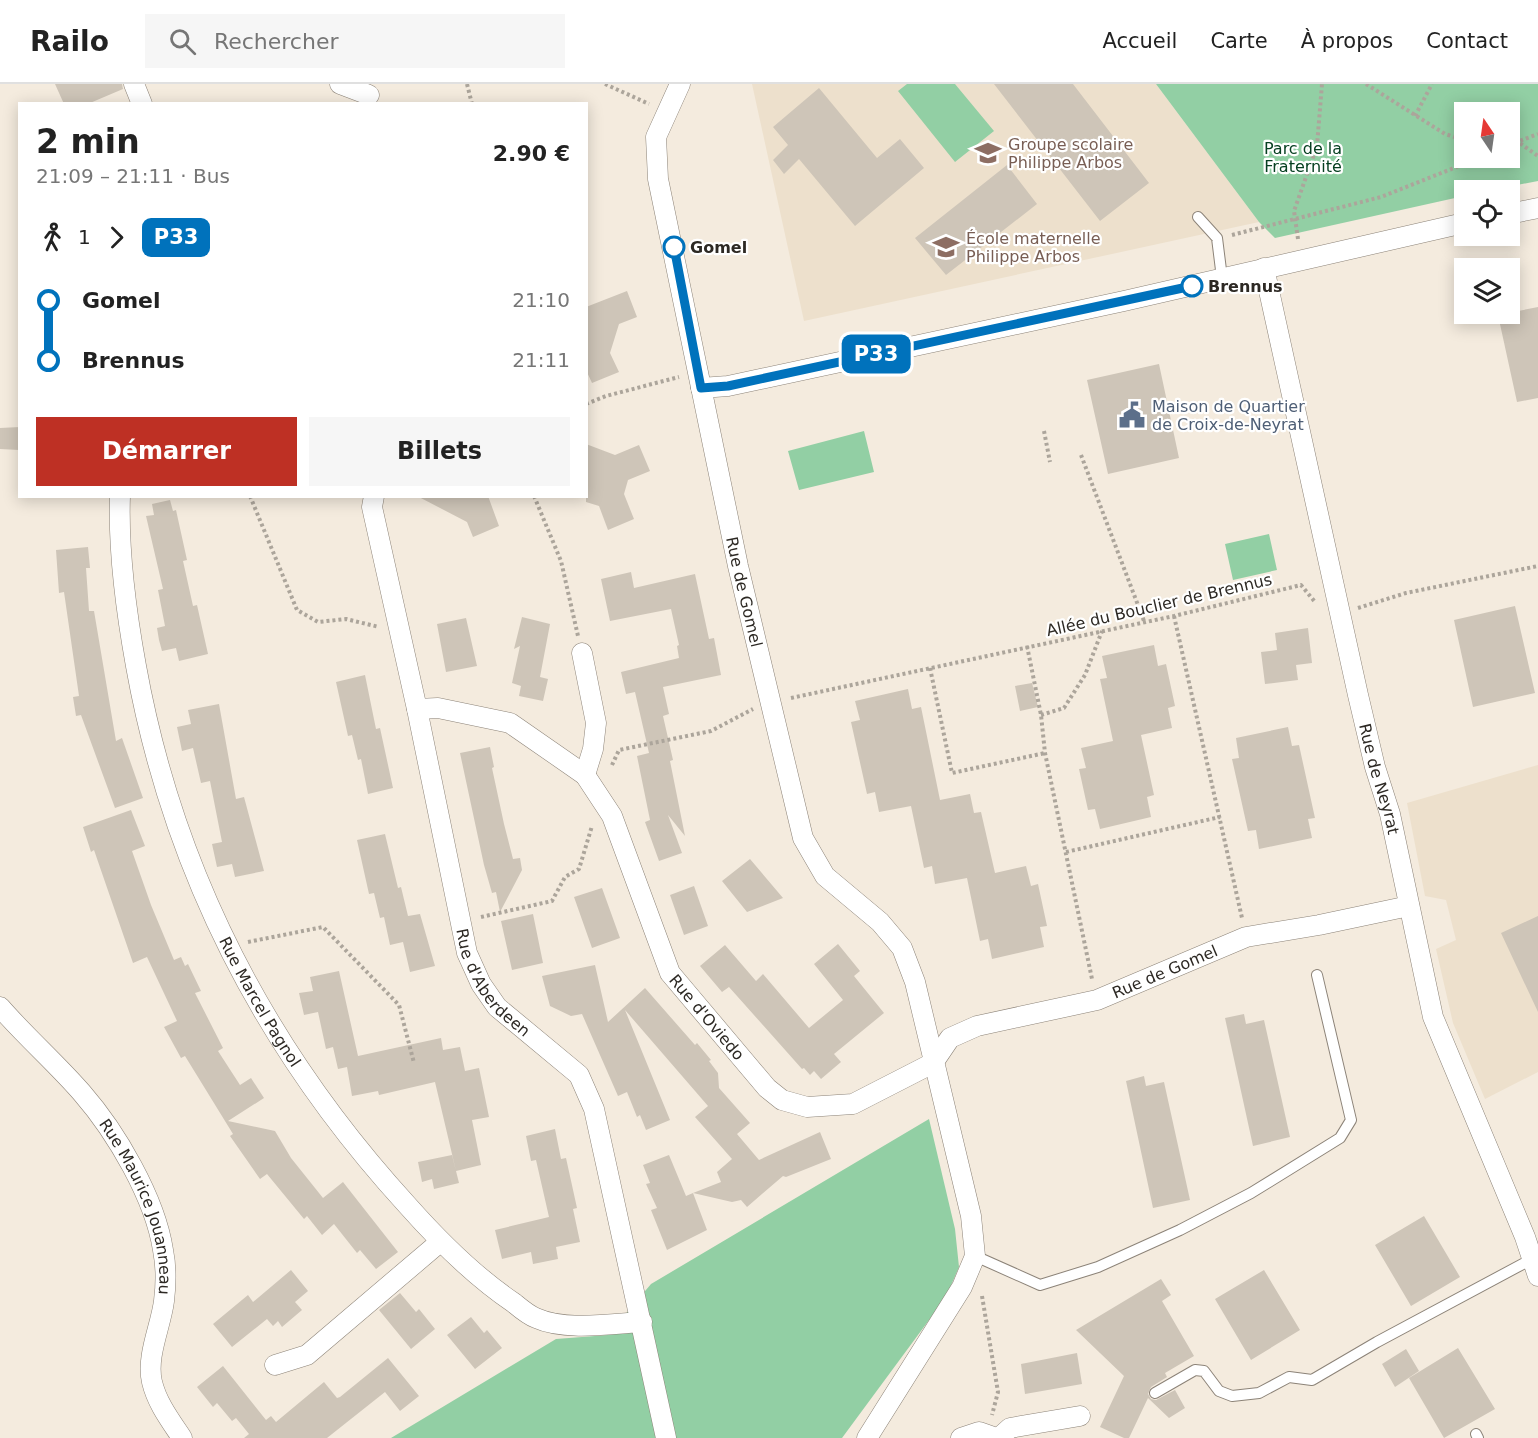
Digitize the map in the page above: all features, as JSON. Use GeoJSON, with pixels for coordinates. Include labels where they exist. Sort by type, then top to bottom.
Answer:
{"type":"FeatureCollection","features":[{"type":"Feature","properties":{"kind":"street"},"geometry":{"type":"LineString","coordinates":[[134,84],[141,102]]}},
{"type":"Feature","properties":{"kind":"street"},"geometry":{"type":"LineString","coordinates":[[340,84],[368,94]]}},
{"type":"Feature","properties":{"kind":"street","name":"Rue de Gomel"},"geometry":{"type":"LineString","coordinates":[[680,84],[656,137],[658,179],[699,380],[803,838],[825,876],[880,921],[902,948],[915,982],[971,1216],[975,1256],[962,1287],[867,1438]]}},
{"type":"Feature","properties":{"kind":"street"},"geometry":{"type":"LineString","coordinates":[[1520,212],[1538,208]]}},
{"type":"Feature","properties":{"kind":"street"},"geometry":{"type":"LineString","coordinates":[[699,380],[728,386],[1454,225]]}},
{"type":"Feature","properties":{"kind":"street","name":"Rue de Neyrat"},"geometry":{"type":"LineString","coordinates":[[1264,268],[1358,695],[1375,767],[1390,814],[1433,1017],[1535,1267]]}},
{"type":"Feature","properties":{"kind":"street","name":"Rue Marcel Pagnol"},"geometry":{"type":"LineString","coordinates":[[120,498],[126,614],[156,760],[199,884],[227,947],[259,1007],[340,1128],[440,1242],[490,1287],[535,1318],[554,1323],[598,1325],[642,1322]]}},
{"type":"Feature","properties":{"kind":"street","name":"Rue d'Aberdeen"},"geometry":{"type":"LineString","coordinates":[[374,498],[372,507],[417,709],[467,952],[481,984],[497,1007],[579,1075],[594,1109],[666,1438]]}},
{"type":"Feature","properties":{"kind":"street"},"geometry":{"type":"LineString","coordinates":[[582,653],[596,723],[593,749],[585,775]]}},
{"type":"Feature","properties":{"kind":"street","name":"Rue d'Oviedo"},"geometry":{"type":"LineString","coordinates":[[417,709],[438,708],[510,723],[585,775],[602,797],[612,816],[670,973],[767,1089],[782,1100],[807,1107],[853,1104],[933,1063]]}},
{"type":"Feature","properties":{"kind":"street","name":"Rue de Gomel"},"geometry":{"type":"LineString","coordinates":[[933,1063],[950,1038],[977,1026],[1097,1000],[1246,937],[1409,906]]}},
{"type":"Feature","properties":{"kind":"street","name":"Rue Maurice Jouanneau"},"geometry":{"type":"LineString","coordinates":[[0,1007],[82,1093],[103,1120],[146,1196],[158,1227],[164,1252],[164,1299],[152,1362],[152,1379],[158,1401],[182,1438]]}},
{"type":"Feature","properties":{"kind":"street"},"geometry":{"type":"LineString","coordinates":[[275,1365],[307,1355],[440,1242]]}},
{"type":"Feature","properties":{"kind":"street"},"geometry":{"type":"LineString","coordinates":[[961,1438],[970,1433],[994,1436],[1010,1428],[1080,1416]]}},
{"type":"Feature","properties":{"kind":"lane"},"geometry":{"type":"LineString","coordinates":[[1198,217],[1217,238],[1222,278]]}},
{"type":"Feature","properties":{"kind":"lane"},"geometry":{"type":"LineString","coordinates":[[975,1256],[1040,1286],[1098,1267],[1180,1230],[1251,1193],[1340,1137],[1351,1120],[1317,975]]}},
{"type":"Feature","properties":{"kind":"lane"},"geometry":{"type":"LineString","coordinates":[[1155,1394],[1195,1371],[1204,1371],[1219,1391],[1232,1396],[1259,1393],[1289,1377],[1312,1380],[1377,1342],[1535,1267]]}},
{"type":"Feature","properties":{"kind":"path"},"geometry":{"type":"LineString","coordinates":[[467,84],[471,102]]}},
{"type":"Feature","properties":{"kind":"path"},"geometry":{"type":"LineString","coordinates":[[605,84],[666,112]]}},
{"type":"Feature","properties":{"kind":"path"},"geometry":{"type":"LineString","coordinates":[[1293,261],[1299,240],[1294,211],[1317,146],[1322,84]]}},
{"type":"Feature","properties":{"kind":"path"},"geometry":{"type":"LineString","coordinates":[[1366,84],[1414,116],[1454,137]]}},
{"type":"Feature","properties":{"kind":"path"},"geometry":{"type":"LineString","coordinates":[[1414,116],[1432,84]]}},
{"type":"Feature","properties":{"kind":"path"},"geometry":{"type":"LineString","coordinates":[[1520,140],[1538,134]]}},
{"type":"Feature","properties":{"kind":"path"},"geometry":{"type":"LineString","coordinates":[[1520,143],[1538,156]]}},
{"type":"Feature","properties":{"kind":"path"},"geometry":{"type":"LineString","coordinates":[[1217,238],[1381,197],[1454,168]]}},
{"type":"Feature","properties":{"kind":"path"},"geometry":{"type":"LineString","coordinates":[[588,403],[606,396],[699,380]]}},
{"type":"Feature","properties":{"kind":"path"},"geometry":{"type":"LineString","coordinates":[[1044,431],[1050,462]]}},
{"type":"Feature","properties":{"kind":"path"},"geometry":{"type":"LineString","coordinates":[[1081,455],[1144,621]]}},
{"type":"Feature","properties":{"kind":"path"},"geometry":{"type":"LineString","coordinates":[[251,498],[297,610],[318,622],[346,619],[378,627],[399,625]]}},
{"type":"Feature","properties":{"kind":"path"},"geometry":{"type":"LineString","coordinates":[[535,498],[561,561],[582,653]]}},
{"type":"Feature","properties":{"kind":"path"},"geometry":{"type":"LineString","coordinates":[[1340,612],[1406,593],[1538,566]]}},
{"type":"Feature","properties":{"kind":"path","name":"Allée du Bouclier de Brennus"},"geometry":{"type":"LineString","coordinates":[[770,700],[1174,616],[1301,585],[1325,615],[1340,612]]}},
{"type":"Feature","properties":{"kind":"path"},"geometry":{"type":"LineString","coordinates":[[1174,616],[1246,937]]}},
{"type":"Feature","properties":{"kind":"path"},"geometry":{"type":"LineString","coordinates":[[1041,715],[1064,708],[1085,675],[1102,631]]}},
{"type":"Feature","properties":{"kind":"path"},"geometry":{"type":"LineString","coordinates":[[1027,646],[1041,715],[1045,753],[1097,1000]]}},
{"type":"Feature","properties":{"kind":"path"},"geometry":{"type":"LineString","coordinates":[[930,668],[952,773],[1045,753]]}},
{"type":"Feature","properties":{"kind":"path"},"geometry":{"type":"LineString","coordinates":[[461,922],[552,901],[565,877],[579,869],[619,750],[711,731],[770,700]]}},
{"type":"Feature","properties":{"kind":"path"},"geometry":{"type":"LineString","coordinates":[[1066,852],[1220,817]]}},
{"type":"Feature","properties":{"kind":"path"},"geometry":{"type":"LineString","coordinates":[[227,947],[323,927],[399,1005],[414,1063]]}},
{"type":"Feature","properties":{"kind":"path"},"geometry":{"type":"LineString","coordinates":[[981,1290],[998,1392],[994,1436]]}},
{"type":"Feature","properties":{"kind":"shaded area","name":"Groupe scolaire Philippe Arbos"},"geometry":{"type":"Polygon","coordinates":[[[752,84],[1156,84],[1259,222],[804,321],[752,84]]]}},
{"type":"Feature","properties":{"kind":"shaded area"},"geometry":{"type":"Polygon","coordinates":[[[1538,765],[1538,1072],[1485,1099],[1453,1023],[1436,949],[1456,940],[1446,900],[1425,896],[1407,803],[1538,765]]]}},
{"type":"Feature","properties":{"kind":"green space"},"geometry":{"type":"Polygon","coordinates":[[[907,84],[955,84],[994,131],[955,162],[898,91],[907,84]]]}},
{"type":"Feature","properties":{"kind":"green space","name":"Parc de la Fraternité"},"geometry":{"type":"Polygon","coordinates":[[[1156,84],[1538,84],[1538,181],[1520,184],[1520,180],[1454,180],[1454,198],[1275,238],[1259,222],[1156,84]]]}},
{"type":"Feature","properties":{"kind":"green space"},"geometry":{"type":"Polygon","coordinates":[[[864,431],[874,472],[799,490],[788,451],[864,431]]]}},
{"type":"Feature","properties":{"kind":"green space"},"geometry":{"type":"Polygon","coordinates":[[[1269,534],[1277,570],[1233,580],[1225,544],[1269,534]]]}},
{"type":"Feature","properties":{"kind":"green space"},"geometry":{"type":"Polygon","coordinates":[[[929,1119],[955,1229],[959,1267],[946,1297],[842,1438],[391,1438],[556,1339],[608,1335],[651,1284],[929,1119]]]}},
{"type":"Feature","properties":{"kind":"building"},"geometry":{"type":"Polygon","coordinates":[[[55,84],[122,84],[123,89],[92,102],[63,102],[55,84]]]}},
{"type":"Feature","properties":{"kind":"building"},"geometry":{"type":"Polygon","coordinates":[[[994,84],[1073,84],[1149,183],[1100,221],[994,84]]]}},
{"type":"Feature","properties":{"kind":"building"},"geometry":{"type":"Polygon","coordinates":[[[819,88],[877,158],[900,139],[924,168],[855,226],[799,159],[784,174],[773,160],[788,145],[773,127],[819,88]]]}},
{"type":"Feature","properties":{"kind":"building"},"geometry":{"type":"Polygon","coordinates":[[[1007,165],[1037,204],[946,275],[915,238],[1007,165]]]}},
{"type":"Feature","properties":{"kind":"building"},"geometry":{"type":"Polygon","coordinates":[[[627,291],[637,317],[619,324],[610,353],[619,372],[592,383],[588,374],[588,306],[627,291]]]}},
{"type":"Feature","properties":{"kind":"building"},"geometry":{"type":"Polygon","coordinates":[[[1538,307],[1538,398],[1517,402],[1500,324],[1520,324],[1520,311],[1538,307]]]}},
{"type":"Feature","properties":{"kind":"building","name":"Maison de Quartier de Croix-de-Neyrat"},"geometry":{"type":"Polygon","coordinates":[[[1159,364],[1179,458],[1108,474],[1087,380],[1159,364]]]}},
{"type":"Feature","properties":{"kind":"building"},"geometry":{"type":"Polygon","coordinates":[[[18,427],[18,450],[0,449],[0,428],[18,427]]]}},
{"type":"Feature","properties":{"kind":"building"},"geometry":{"type":"Polygon","coordinates":[[[588,445],[615,455],[639,445],[650,471],[628,480],[624,494],[634,519],[608,530],[599,506],[586,502],[588,498],[588,445]]]}},
{"type":"Feature","properties":{"kind":"building"},"geometry":{"type":"Polygon","coordinates":[[[421,498],[489,498],[499,526],[473,537],[467,522],[421,498]]]}},
{"type":"Feature","properties":{"kind":"building"},"geometry":{"type":"Polygon","coordinates":[[[170,500],[173,511],[176,510],[187,560],[183,561],[193,606],[197,605],[208,654],[179,661],[176,648],[162,651],[159,640],[157,628],[165,626],[158,590],[163,589],[146,516],[154,515],[152,504],[170,500]]]}},
{"type":"Feature","properties":{"kind":"building"},"geometry":{"type":"Polygon","coordinates":[[[88,547],[90,568],[86,568],[89,611],[94,611],[116,741],[122,738],[143,798],[115,808],[81,715],[76,716],[73,697],[79,696],[64,592],[59,593],[56,550],[88,547]]]}},
{"type":"Feature","properties":{"kind":"building"},"geometry":{"type":"Polygon","coordinates":[[[631,572],[634,588],[695,574],[709,639],[714,638],[721,675],[663,687],[669,714],[663,716],[673,760],[670,761],[685,836],[668,815],[682,853],[659,861],[645,822],[650,820],[637,756],[649,753],[635,692],[626,694],[621,672],[679,658],[677,646],[679,645],[671,609],[610,621],[601,579],[631,572]]]}},
{"type":"Feature","properties":{"kind":"building"},"geometry":{"type":"Polygon","coordinates":[[[1515,606],[1535,693],[1473,707],[1454,620],[1515,606]]]}},
{"type":"Feature","properties":{"kind":"building"},"geometry":{"type":"Polygon","coordinates":[[[522,617],[550,624],[540,677],[548,679],[543,701],[519,696],[521,686],[512,683],[520,646],[514,649],[522,617]]]}},
{"type":"Feature","properties":{"kind":"building"},"geometry":{"type":"Polygon","coordinates":[[[466,618],[477,666],[446,672],[437,624],[466,618]]]}},
{"type":"Feature","properties":{"kind":"building"},"geometry":{"type":"Polygon","coordinates":[[[1308,628],[1312,663],[1296,665],[1298,680],[1265,684],[1261,652],[1277,650],[1275,633],[1308,628]]]}},
{"type":"Feature","properties":{"kind":"building"},"geometry":{"type":"Polygon","coordinates":[[[1154,645],[1158,666],[1166,664],[1175,706],[1168,708],[1172,728],[1141,735],[1154,795],[1147,797],[1151,817],[1100,829],[1095,809],[1088,810],[1079,769],[1086,768],[1081,748],[1113,741],[1100,679],[1107,678],[1102,656],[1154,645]]]}},
{"type":"Feature","properties":{"kind":"building"},"geometry":{"type":"Polygon","coordinates":[[[365,675],[376,729],[380,728],[393,788],[368,794],[361,759],[358,760],[352,735],[348,736],[336,682],[365,675]]]}},
{"type":"Feature","properties":{"kind":"building"},"geometry":{"type":"Polygon","coordinates":[[[1032,683],[1038,707],[1020,711],[1015,686],[1032,683]]]}},
{"type":"Feature","properties":{"kind":"building"},"geometry":{"type":"Polygon","coordinates":[[[908,689],[912,709],[921,707],[940,800],[970,794],[974,813],[981,812],[995,873],[1026,866],[1031,886],[1038,884],[1047,926],[1040,927],[1044,947],[992,959],[988,939],[980,941],[967,878],[935,884],[932,866],[924,868],[911,806],[879,812],[875,792],[867,794],[851,722],[860,720],[855,701],[908,689]]]}},
{"type":"Feature","properties":{"kind":"building"},"geometry":{"type":"Polygon","coordinates":[[[219,704],[236,799],[244,797],[264,871],[235,877],[232,864],[217,867],[212,844],[222,842],[210,781],[201,783],[193,748],[182,751],[177,727],[191,724],[188,710],[219,704]]]}},
{"type":"Feature","properties":{"kind":"building"},"geometry":{"type":"Polygon","coordinates":[[[1288,727],[1292,746],[1299,745],[1315,818],[1308,819],[1312,838],[1259,849],[1256,830],[1248,831],[1232,759],[1239,758],[1236,738],[1288,727]]]}},
{"type":"Feature","properties":{"kind":"building"},"geometry":{"type":"Polygon","coordinates":[[[490,747],[494,767],[492,768],[513,859],[520,858],[522,870],[500,912],[496,892],[492,893],[484,865],[460,753],[490,747]]]}},
{"type":"Feature","properties":{"kind":"building"},"geometry":{"type":"Polygon","coordinates":[[[131,810],[145,846],[132,851],[174,960],[181,957],[185,966],[188,964],[201,991],[195,993],[223,1048],[218,1051],[240,1085],[251,1078],[264,1098],[228,1121],[275,1131],[291,1158],[323,1198],[343,1182],[398,1252],[376,1269],[360,1250],[357,1253],[334,1224],[322,1235],[307,1216],[304,1219],[267,1174],[260,1179],[230,1136],[233,1134],[185,1056],[181,1058],[164,1027],[177,1021],[147,957],[133,963],[94,850],[91,852],[83,827],[131,810]]]}},
{"type":"Feature","properties":{"kind":"building"},"geometry":{"type":"Polygon","coordinates":[[[385,834],[398,888],[401,887],[408,916],[420,914],[435,966],[410,972],[403,942],[390,945],[384,917],[380,918],[374,893],[369,894],[357,840],[385,834]]]}},
{"type":"Feature","properties":{"kind":"building"},"geometry":{"type":"Polygon","coordinates":[[[750,859],[783,898],[747,912],[722,881],[750,859]]]}},
{"type":"Feature","properties":{"kind":"building"},"geometry":{"type":"Polygon","coordinates":[[[694,886],[708,926],[684,935],[670,895],[694,886]]]}},
{"type":"Feature","properties":{"kind":"building"},"geometry":{"type":"Polygon","coordinates":[[[602,888],[620,938],[592,948],[574,897],[602,888]]]}},
{"type":"Feature","properties":{"kind":"building"},"geometry":{"type":"Polygon","coordinates":[[[533,914],[543,963],[512,970],[501,921],[533,914]]]}},
{"type":"Feature","properties":{"kind":"building"},"geometry":{"type":"Polygon","coordinates":[[[1538,916],[1538,1012],[1501,933],[1538,916]]]}},
{"type":"Feature","properties":{"kind":"building"},"geometry":{"type":"Polygon","coordinates":[[[838,944],[860,971],[854,976],[884,1013],[834,1054],[841,1062],[821,1079],[814,1071],[810,1075],[804,1068],[802,1069],[729,987],[722,992],[700,966],[725,945],[756,981],[763,974],[809,1028],[843,1000],[814,964],[838,944]]]}},
{"type":"Feature","properties":{"kind":"building"},"geometry":{"type":"Polygon","coordinates":[[[595,965],[608,1022],[645,988],[695,1045],[697,1043],[718,1073],[719,1088],[750,1123],[737,1134],[759,1160],[820,1132],[831,1159],[786,1177],[783,1176],[747,1207],[741,1200],[732,1202],[693,1193],[721,1182],[717,1172],[732,1159],[695,1117],[708,1106],[625,1010],[670,1120],[646,1130],[640,1115],[637,1117],[627,1092],[618,1096],[582,1014],[571,1016],[550,1006],[542,976],[595,965]]]}},
{"type":"Feature","properties":{"kind":"building"},"geometry":{"type":"Polygon","coordinates":[[[339,971],[358,1056],[441,1038],[443,1050],[460,1047],[465,1071],[479,1068],[489,1117],[472,1120],[481,1165],[456,1171],[435,1082],[379,1095],[378,1091],[352,1096],[347,1067],[338,1069],[333,1047],[326,1049],[318,1012],[304,1015],[299,993],[313,991],[310,977],[339,971]]]}},
{"type":"Feature","properties":{"kind":"building"},"geometry":{"type":"Polygon","coordinates":[[[1244,1014],[1246,1024],[1264,1020],[1290,1137],[1253,1146],[1225,1018],[1244,1014]]]}},
{"type":"Feature","properties":{"kind":"building"},"geometry":{"type":"Polygon","coordinates":[[[1144,1076],[1146,1086],[1164,1082],[1190,1200],[1153,1208],[1126,1081],[1144,1076]]]}},
{"type":"Feature","properties":{"kind":"building"},"geometry":{"type":"Polygon","coordinates":[[[555,1129],[561,1159],[566,1158],[577,1208],[573,1209],[580,1242],[556,1247],[558,1259],[533,1264],[531,1252],[502,1259],[495,1230],[549,1217],[536,1160],[531,1161],[526,1136],[555,1129]]]}},
{"type":"Feature","properties":{"kind":"building"},"geometry":{"type":"Polygon","coordinates":[[[452,1155],[459,1183],[434,1189],[432,1179],[422,1182],[418,1162],[452,1155]]]}},
{"type":"Feature","properties":{"kind":"building"},"geometry":{"type":"Polygon","coordinates":[[[669,1155],[686,1196],[693,1193],[707,1230],[667,1250],[651,1210],[657,1208],[646,1184],[650,1183],[643,1165],[669,1155]]]}},
{"type":"Feature","properties":{"kind":"building"},"geometry":{"type":"Polygon","coordinates":[[[1424,1216],[1460,1277],[1411,1306],[1375,1245],[1424,1216]]]}},
{"type":"Feature","properties":{"kind":"building"},"geometry":{"type":"Polygon","coordinates":[[[291,1270],[308,1291],[295,1302],[302,1310],[282,1327],[278,1321],[273,1326],[267,1319],[232,1347],[213,1324],[248,1295],[253,1302],[291,1270]]]}},
{"type":"Feature","properties":{"kind":"building"},"geometry":{"type":"Polygon","coordinates":[[[1264,1270],[1300,1330],[1251,1360],[1215,1299],[1264,1270]]]}},
{"type":"Feature","properties":{"kind":"building"},"geometry":{"type":"Polygon","coordinates":[[[1161,1279],[1171,1295],[1162,1301],[1194,1356],[1165,1373],[1167,1377],[1151,1387],[1148,1394],[1151,1399],[1156,1400],[1175,1390],[1185,1408],[1169,1418],[1148,1398],[1129,1438],[1124,1438],[1100,1427],[1124,1376],[1076,1330],[1161,1279]]]}},
{"type":"Feature","properties":{"kind":"building"},"geometry":{"type":"Polygon","coordinates":[[[400,1293],[416,1312],[419,1309],[435,1329],[411,1349],[379,1310],[400,1293]]]}},
{"type":"Feature","properties":{"kind":"building"},"geometry":{"type":"Polygon","coordinates":[[[471,1317],[484,1333],[487,1330],[502,1348],[475,1369],[447,1335],[471,1317]]]}},
{"type":"Feature","properties":{"kind":"building"},"geometry":{"type":"Polygon","coordinates":[[[1458,1348],[1495,1409],[1444,1438],[1409,1378],[1458,1348]]]}},
{"type":"Feature","properties":{"kind":"building"},"geometry":{"type":"Polygon","coordinates":[[[1406,1349],[1419,1371],[1395,1387],[1382,1364],[1406,1349]]]}},
{"type":"Feature","properties":{"kind":"building"},"geometry":{"type":"Polygon","coordinates":[[[1077,1353],[1082,1384],[1025,1394],[1021,1364],[1077,1353]]]}},
{"type":"Feature","properties":{"kind":"building"},"geometry":{"type":"Polygon","coordinates":[[[388,1358],[419,1396],[400,1411],[385,1392],[327,1438],[244,1438],[249,1434],[236,1418],[232,1421],[217,1403],[213,1407],[197,1387],[223,1366],[266,1420],[271,1416],[276,1422],[324,1382],[337,1398],[340,1397],[388,1358]]]}},
{"type":"Feature","properties":{"kind":"bus line","name":"P33"},"geometry":{"type":"LineString","coordinates":[[674,247],[701,388],[728,386],[1192,286]]}},
{"type":"Feature","properties":{"kind":"place","name":"Groupe scolaire Philippe Arbos"},"geometry":{"type":"Point","coordinates":[988,153]}},
{"type":"Feature","properties":{"kind":"place","name":"Gomel"},"geometry":{"type":"Point","coordinates":[674,247]}},
{"type":"Feature","properties":{"kind":"place","name":"École maternelle Philippe Arbos"},"geometry":{"type":"Point","coordinates":[946,247]}},
{"type":"Feature","properties":{"kind":"place","name":"Brennus"},"geometry":{"type":"Point","coordinates":[1192,286]}},
{"type":"Feature","properties":{"kind":"place","name":"Maison de Quartier de Croix-de-Neyrat"},"geometry":{"type":"Point","coordinates":[1132,415]}}]}
